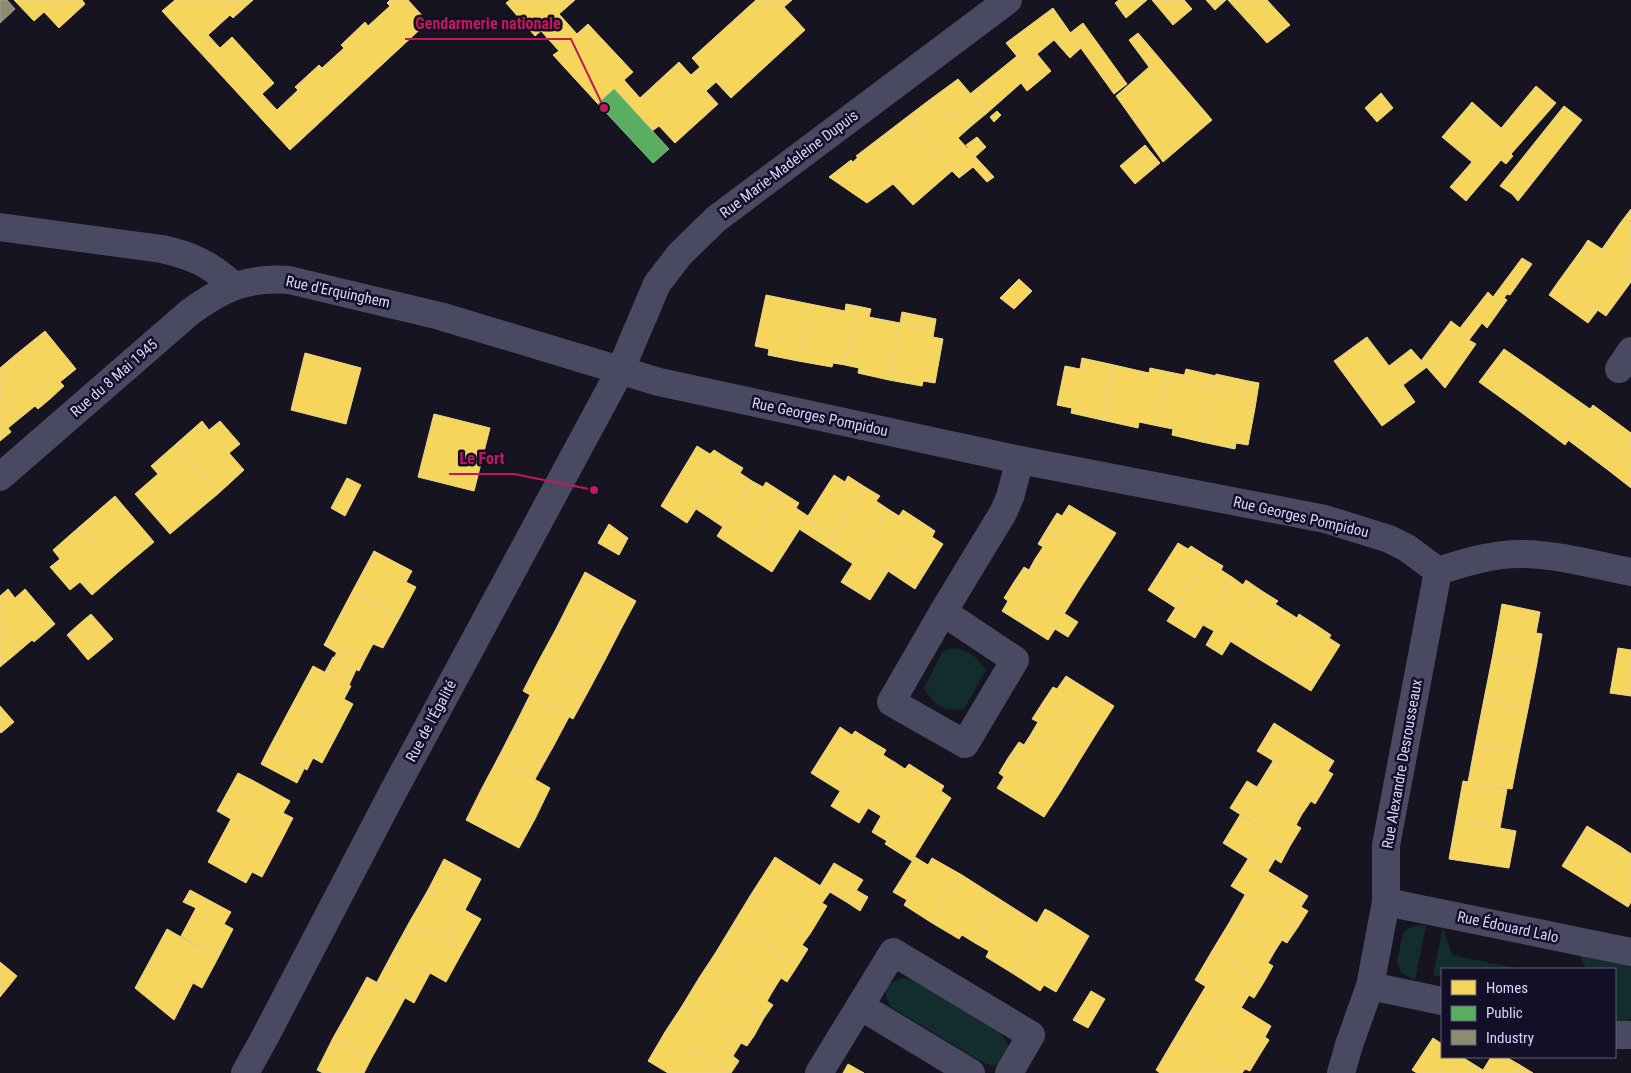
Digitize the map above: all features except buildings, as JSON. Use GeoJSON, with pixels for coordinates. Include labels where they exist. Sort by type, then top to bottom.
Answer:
{"type":"FeatureCollection","features":[{"type":"Feature","properties":{"kind":"street","name":"Rue Marie-Madeleine Dupuis"},"geometry":{"type":"LineString","coordinates":[[620,371],[657,284],[668,268],[696,237],[724,213],[1008,0]]}},
{"type":"Feature","properties":{"kind":"street"},"geometry":{"type":"LineString","coordinates":[[0,227],[162,249],[182,254],[201,261],[217,270],[234,286]]}},
{"type":"Feature","properties":{"kind":"street","name":"Rue d'Erquinghem"},"geometry":{"type":"LineString","coordinates":[[234,286],[257,280],[289,280],[440,316],[620,371]]}},
{"type":"Feature","properties":{"kind":"street","name":"Rue du 8 Mai 1945"},"geometry":{"type":"LineString","coordinates":[[0,477],[190,312],[234,286]]}},
{"type":"Feature","properties":{"kind":"street","name":"Rue Georges Pompidou"},"geometry":{"type":"LineString","coordinates":[[620,371],[669,384],[1020,460],[1346,524],[1389,538],[1438,571]]}},
{"type":"Feature","properties":{"kind":"street","name":"Rue de l'Égalité"},"geometry":{"type":"LineString","coordinates":[[245,1073],[266,1037],[394,790],[620,371]]}},
{"type":"Feature","properties":{"kind":"street"},"geometry":{"type":"LineString","coordinates":[[943,612],[1015,660],[965,744],[891,702],[943,612],[1003,513],[1010,497],[1020,460]]}},
{"type":"Feature","properties":{"kind":"street"},"geometry":{"type":"LineString","coordinates":[[1438,571],[1479,559],[1523,554],[1566,559],[1631,572]]}},
{"type":"Feature","properties":{"kind":"street","name":"Rue Alexandre Desrousseaux"},"geometry":{"type":"LineString","coordinates":[[1341,1073],[1370,986],[1386,902],[1386,845],[1438,571]]}},
{"type":"Feature","properties":{"kind":"street","name":"Rue Édouard Lalo"},"geometry":{"type":"LineString","coordinates":[[1386,902],[1631,952]]}},
{"type":"Feature","properties":{"kind":"street"},"geometry":{"type":"LineString","coordinates":[[819,1073],[892,952],[1031,1036],[1009,1073]]}},
{"type":"Feature","properties":{"kind":"street"},"geometry":{"type":"LineString","coordinates":[[1370,986],[1441,1001]]}},
{"type":"Feature","properties":{"kind":"street"},"geometry":{"type":"LineString","coordinates":[[860,1006],[971,1073]]}},
{"type":"Feature","properties":{"kind":"street"},"geometry":{"type":"LineString","coordinates":[[1616,1035],[1631,1035]]}},
{"type":"Feature","properties":{"kind":"green space"},"geometry":{"type":"Polygon","coordinates":[[[955,648],[973,655],[986,670],[964,709],[950,710],[936,703],[924,688],[943,651],[955,648]]]}},
{"type":"Feature","properties":{"kind":"green space"},"geometry":{"type":"Polygon","coordinates":[[[1426,925],[1415,980],[1401,973],[1397,962],[1403,932],[1414,926],[1426,925]]]}},
{"type":"Feature","properties":{"kind":"green space"},"geometry":{"type":"Polygon","coordinates":[[[1443,927],[1452,955],[1514,968],[1441,968],[1441,977],[1433,975],[1443,927]]]}},
{"type":"Feature","properties":{"kind":"green space"},"geometry":{"type":"Polygon","coordinates":[[[1579,954],[1627,964],[1631,967],[1631,1019],[1616,1022],[1616,968],[1586,968],[1579,954]]]}},
{"type":"Feature","properties":{"kind":"green space"},"geometry":{"type":"Polygon","coordinates":[[[902,978],[915,981],[1001,1032],[1009,1047],[1004,1061],[994,1066],[984,1063],[891,1007],[886,997],[887,989],[889,985],[902,978]]]}},
{"type":"Feature","properties":{"kind":"place","name":"Gendarmerie nationale"},"geometry":{"type":"Point","coordinates":[604,108]}},
{"type":"Feature","properties":{"kind":"place","name":"Le Fort"},"geometry":{"type":"Point","coordinates":[594,490]}}]}
